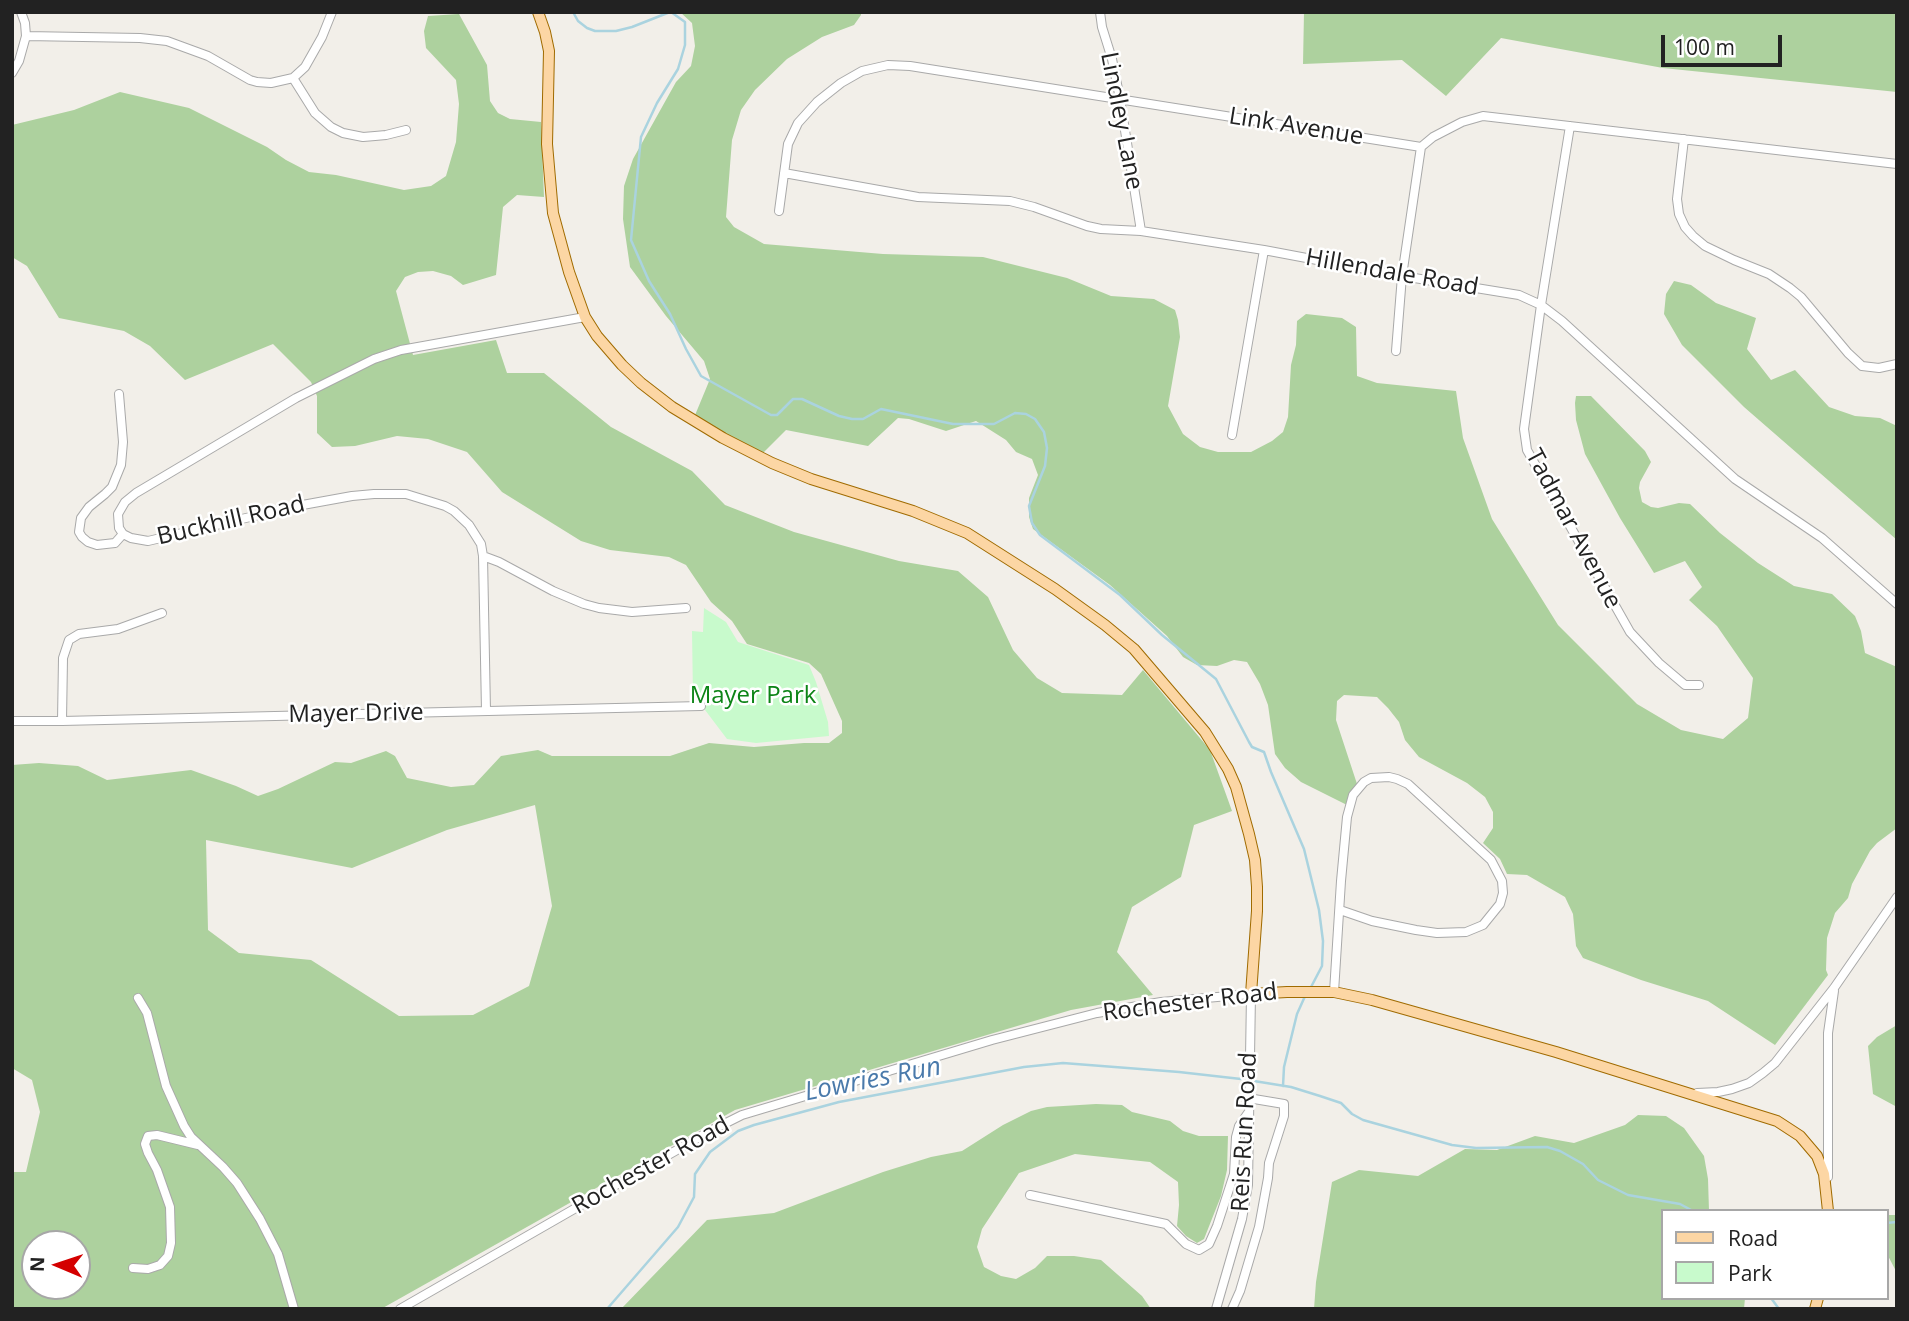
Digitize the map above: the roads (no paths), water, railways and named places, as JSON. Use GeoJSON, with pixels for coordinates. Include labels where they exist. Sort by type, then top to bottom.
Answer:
{"type":"FeatureCollection","features":[{"type":"Feature","properties":{"kind":"main road"},"geometry":{"type":"LineString","coordinates":[[538,12],[549,51],[547,144],[552,205],[566,263],[585,317],[605,345],[631,375],[662,400],[707,429],[772,463],[811,479],[914,511],[967,533],[991,547],[1083,608],[1148,664],[1216,746],[1243,809],[1255,860],[1257,887],[1251,993]]}},
{"type":"Feature","properties":{"kind":"main road","name":"Rochester Road"},"geometry":{"type":"LineString","coordinates":[[1251,993],[1334,992],[1399,1007],[1684,1092]]}},
{"type":"Feature","properties":{"kind":"main road"},"geometry":{"type":"LineString","coordinates":[[1684,1092],[1777,1121],[1807,1142],[1817,1156],[1824,1174],[1828,1209]]}},
{"type":"Feature","properties":{"kind":"street"},"geometry":{"type":"LineString","coordinates":[[12,73],[19,61],[26,36],[21,12]]}},
{"type":"Feature","properties":{"kind":"street"},"geometry":{"type":"LineString","coordinates":[[26,36],[167,41],[208,56],[257,82],[271,83],[293,78],[309,61],[332,12]]}},
{"type":"Feature","properties":{"kind":"street","name":"Lindley Lane"},"geometry":{"type":"LineString","coordinates":[[1100,12],[1120,99],[1141,231]]}},
{"type":"Feature","properties":{"kind":"street","name":"Link Avenue"},"geometry":{"type":"LineString","coordinates":[[779,211],[788,144],[798,123],[817,102],[841,83],[862,71],[888,65],[910,65],[1422,147]]}},
{"type":"Feature","properties":{"kind":"street"},"geometry":{"type":"LineString","coordinates":[[293,78],[315,113],[343,133],[363,137],[406,130]]}},
{"type":"Feature","properties":{"kind":"street"},"geometry":{"type":"LineString","coordinates":[[1396,351],[1402,276],[1422,147],[1433,137],[1462,122],[1483,116],[1897,164]]}},
{"type":"Feature","properties":{"kind":"street","name":"Tadmar Avenue"},"geometry":{"type":"LineString","coordinates":[[1570,126],[1524,429],[1527,450],[1630,632],[1659,663],[1685,685],[1699,685]]}},
{"type":"Feature","properties":{"kind":"street"},"geometry":{"type":"LineString","coordinates":[[1684,139],[1677,199],[1685,228],[1705,246],[1769,274],[1790,288],[1848,354],[1862,366],[1879,368],[1897,365]]}},
{"type":"Feature","properties":{"kind":"street","name":"Hillendale Road"},"geometry":{"type":"LineString","coordinates":[[784,173],[918,197],[1010,201],[1101,229],[1141,231],[1264,250],[1519,295],[1541,305],[1562,321],[1735,479],[1822,538],[1897,604]]}},
{"type":"Feature","properties":{"kind":"street"},"geometry":{"type":"LineString","coordinates":[[1233,435],[1264,250]]}},
{"type":"Feature","properties":{"kind":"street","name":"Buckhill Road"},"geometry":{"type":"LineString","coordinates":[[486,712],[483,556],[481,544],[470,525],[454,511],[434,501],[406,494],[374,494],[328,500],[157,540],[138,539],[123,534],[118,514],[129,498],[268,414],[348,370],[374,359],[401,350],[585,317]]}},
{"type":"Feature","properties":{"kind":"street"},"geometry":{"type":"LineString","coordinates":[[119,394],[123,442],[121,464],[112,486],[89,507],[82,518],[79,532],[88,542],[97,545],[115,543],[123,534]]}},
{"type":"Feature","properties":{"kind":"street"},"geometry":{"type":"LineString","coordinates":[[483,556],[553,591],[599,608],[632,612],[686,608]]}},
{"type":"Feature","properties":{"kind":"street"},"geometry":{"type":"LineString","coordinates":[[62,721],[63,658],[69,640],[79,634],[118,629],[162,613]]}},
{"type":"Feature","properties":{"kind":"street","name":"Mayer Drive"},"geometry":{"type":"LineString","coordinates":[[12,721],[701,706]]}},
{"type":"Feature","properties":{"kind":"street"},"geometry":{"type":"LineString","coordinates":[[1334,992],[1343,851],[1349,806],[1358,787],[1364,782],[1379,777],[1397,779],[1408,784],[1492,860],[1502,881],[1500,904],[1483,925],[1466,932],[1437,933],[1416,930],[1372,921],[1340,910]]}},
{"type":"Feature","properties":{"kind":"street","name":"Rochester Road"},"geometry":{"type":"LineString","coordinates":[[1684,1092],[1718,1093],[1748,1083],[1763,1073],[1779,1058],[1834,988],[1897,897]]}},
{"type":"Feature","properties":{"kind":"street"},"geometry":{"type":"LineString","coordinates":[[1828,1196],[1828,1033],[1834,988]]}},
{"type":"Feature","properties":{"kind":"street","name":"Reis Run Road"},"geometry":{"type":"LineString","coordinates":[[1216,1309],[1242,1219],[1248,1185],[1251,993]]}},
{"type":"Feature","properties":{"kind":"street","name":"Rochester Road"},"geometry":{"type":"LineString","coordinates":[[400,1309],[710,1130],[742,1115],[992,1040],[1097,1013],[1161,1002],[1251,993]]}},
{"type":"Feature","properties":{"kind":"street"},"geometry":{"type":"LineString","coordinates":[[138,998],[147,1013],[166,1086],[184,1126],[198,1145],[237,1183],[260,1219],[278,1254],[294,1309]]}},
{"type":"Feature","properties":{"kind":"street"},"geometry":{"type":"LineString","coordinates":[[1232,1309],[1259,1227],[1269,1163],[1284,1116],[1284,1104],[1248,1098]]}},
{"type":"Feature","properties":{"kind":"street"},"geometry":{"type":"LineString","coordinates":[[1030,1195],[1166,1224],[1186,1244],[1199,1250],[1209,1244],[1217,1226],[1234,1174],[1239,1126],[1248,1113]]}},
{"type":"Feature","properties":{"kind":"street"},"geometry":{"type":"LineString","coordinates":[[133,1268],[148,1269],[160,1265],[168,1256],[171,1243],[170,1207],[145,1144],[148,1136],[157,1135],[198,1145]]}},
{"type":"Feature","properties":{"kind":"waterway"},"geometry":{"type":"LineString","coordinates":[[573,12],[578,21],[595,31],[616,31],[632,27],[670,12]]}},
{"type":"Feature","properties":{"kind":"waterway"},"geometry":{"type":"LineString","coordinates":[[671,12],[685,22],[685,45],[678,69],[657,103],[641,137],[631,240],[649,281],[670,314],[701,376],[771,415],[777,415],[793,399],[802,399],[852,419],[863,419],[881,409],[953,424],[994,424],[1015,413],[1026,414],[1035,419],[1044,432],[1047,448],[1045,466],[1029,506],[1032,523],[1040,535],[1120,595],[1162,635],[1216,679],[1252,747],[1264,752],[1304,849],[1319,910],[1323,941],[1322,966],[1310,989]]}},
{"type":"Feature","properties":{"kind":"waterway"},"geometry":{"type":"LineString","coordinates":[[1283,1086],[1284,1067],[1297,1014],[1306,994]]}},
{"type":"Feature","properties":{"kind":"waterway","name":"Lowries Run"},"geometry":{"type":"LineString","coordinates":[[607,1309],[678,1227],[694,1197],[695,1174],[710,1152],[738,1131],[754,1125],[839,1102],[1024,1067],[1063,1063],[1241,1079]]}},
{"type":"Feature","properties":{"kind":"waterway","name":"Lowries Run"},"geometry":{"type":"LineString","coordinates":[[1254,1081],[1291,1087],[1320,1096],[1341,1103],[1363,1120],[1452,1145],[1476,1148],[1547,1147],[1583,1164],[1598,1180],[1628,1195],[1680,1204],[1689,1209]]}},
{"type":"Feature","properties":{"kind":"waterway"},"geometry":{"type":"LineString","coordinates":[[1888,1223],[1897,1222]]}},
{"type":"Feature","properties":{"kind":"waterway","name":"Lowries Run"},"geometry":{"type":"LineString","coordinates":[[1772,1300],[1779,1309]]}},
{"type":"Feature","properties":{"kind":"park label","name":"Mayer Park"},"geometry":{"type":"Point","coordinates":[753,696]}}]}
